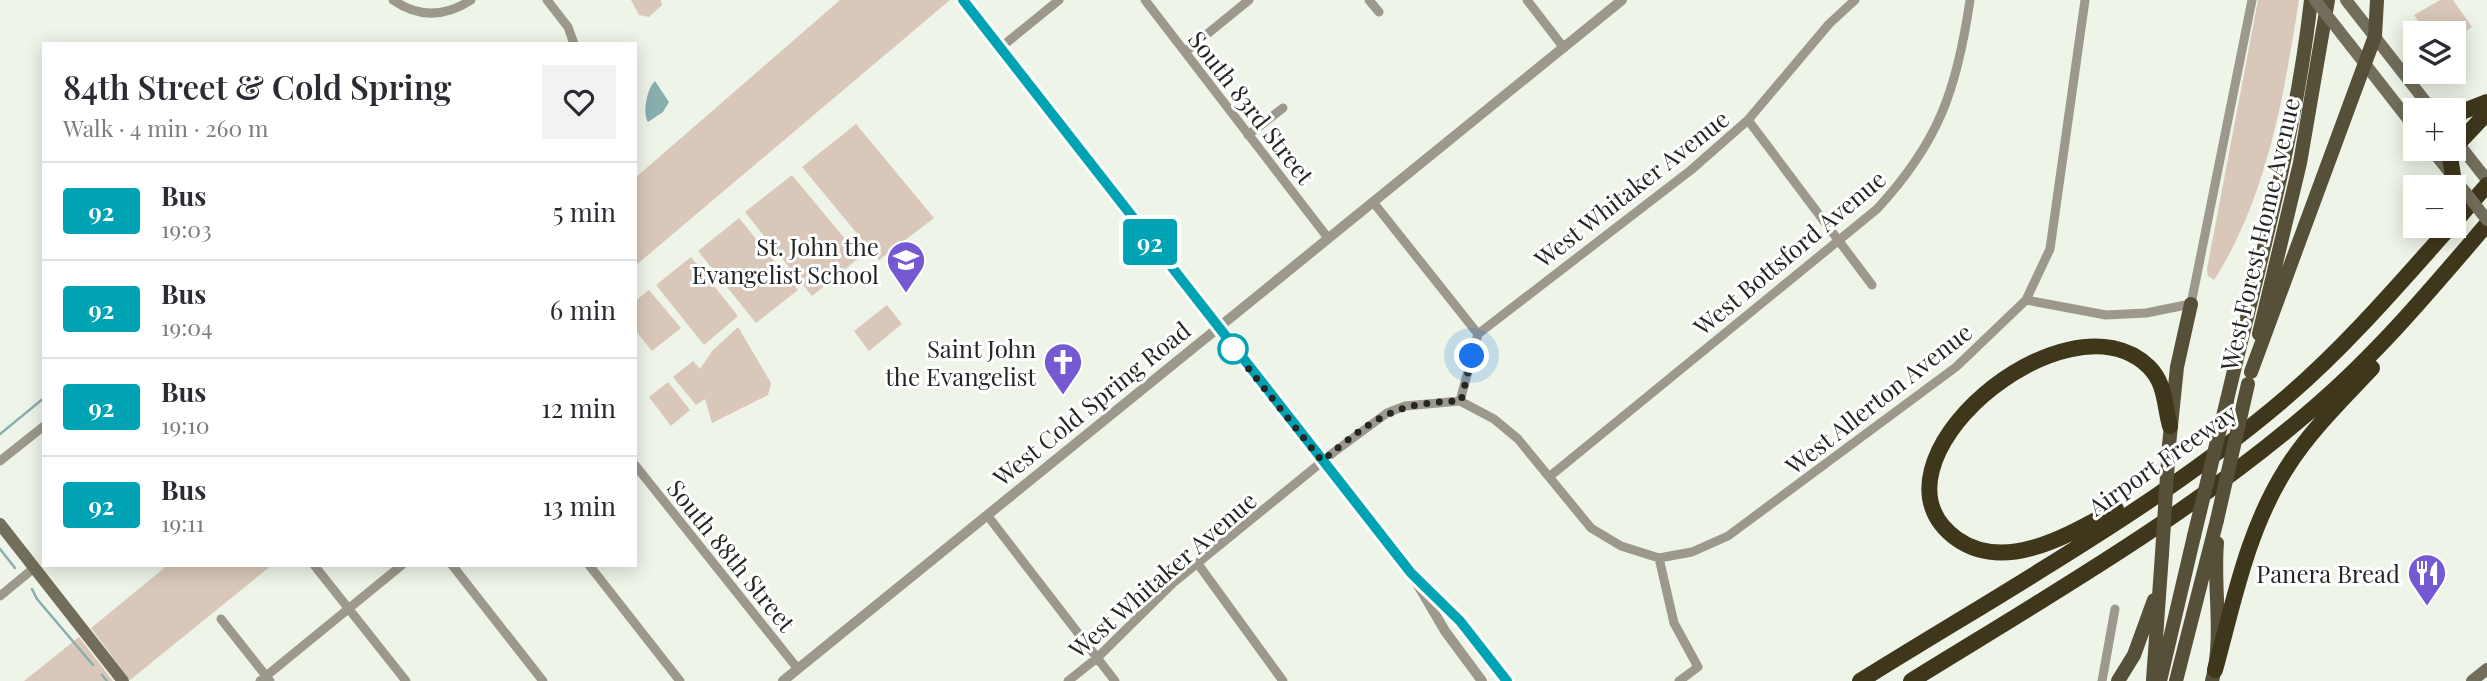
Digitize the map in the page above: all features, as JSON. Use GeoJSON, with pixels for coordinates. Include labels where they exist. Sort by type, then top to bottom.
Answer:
{"type":"FeatureCollection","features":[{"type":"Feature","properties":{"kind":"highway"},"geometry":{"type":"LineString","coordinates":[[2466,110],[2487,102]]}},
{"type":"Feature","properties":{"kind":"highway"},"geometry":{"type":"LineString","coordinates":[[2466,133],[2487,113]]}},
{"type":"Feature","properties":{"kind":"highway","name":"Airport Freeway"},"geometry":{"type":"LineString","coordinates":[[2466,208],[2487,183]]}},
{"type":"Feature","properties":{"kind":"highway","name":"Airport Freeway"},"geometry":{"type":"LineString","coordinates":[[1911,681],[2194,503],[2326,398],[2423,299],[2487,222]]}},
{"type":"Feature","properties":{"kind":"highway","name":"Airport Freeway"},"geometry":{"type":"LineString","coordinates":[[1860,681],[2157,494],[2256,422],[2318,369],[2439,238]]}},
{"type":"Feature","properties":{"kind":"highway"},"geometry":{"type":"LineString","coordinates":[[2213,676],[2247,553],[2272,492],[2311,434],[2411,326],[2423,299]]}},
{"type":"Feature","properties":{"kind":"highway"},"geometry":{"type":"LineString","coordinates":[[2157,494],[2130,502],[2044,544],[2001,552],[1968,546],[1952,535],[1933,506],[1930,480],[1945,439],[1974,403],[2017,371],[2072,349],[2105,349],[2140,360],[2160,381],[2170,426]]}},
{"type":"Feature","properties":{"kind":"main road"},"geometry":{"type":"LineString","coordinates":[[2313,0],[2403,113]]}},
{"type":"Feature","properties":{"kind":"main road","name":"West Forest Home Avenue"},"geometry":{"type":"LineString","coordinates":[[2160,681],[2300,77],[2313,0]]}},
{"type":"Feature","properties":{"kind":"main road","name":"West Forest Home Avenue"},"geometry":{"type":"LineString","coordinates":[[2176,681],[2217,520],[2300,163],[2317,80],[2328,0]]}},
{"type":"Feature","properties":{"kind":"main road"},"geometry":{"type":"LineString","coordinates":[[2346,0],[2423,98]]}},
{"type":"Feature","properties":{"kind":"main road"},"geometry":{"type":"LineString","coordinates":[[2250,378],[2375,36],[2377,0]]}},
{"type":"Feature","properties":{"kind":"main road"},"geometry":{"type":"LineString","coordinates":[[2466,154],[2487,183]]}},
{"type":"Feature","properties":{"kind":"main road"},"geometry":{"type":"LineString","coordinates":[[2441,161],[2452,175]]}},
{"type":"Feature","properties":{"kind":"main road"},"geometry":{"type":"LineString","coordinates":[[2466,194],[2487,222]]}},
{"type":"Feature","properties":{"kind":"main road"},"geometry":{"type":"LineString","coordinates":[[2118,681],[2146,626],[2160,579],[2170,426],[2177,368],[2190,304]]}},
{"type":"Feature","properties":{"kind":"main road"},"geometry":{"type":"LineString","coordinates":[[2213,676],[2217,520]]}},
{"type":"Feature","properties":{"kind":"main road"},"geometry":{"type":"LineString","coordinates":[[0,524],[122,681]]}},
{"type":"Feature","properties":{"kind":"main road"},"geometry":{"type":"LineString","coordinates":[[2153,681],[2162,585],[2160,579]]}},
{"type":"Feature","properties":{"kind":"main road"},"geometry":{"type":"LineString","coordinates":[[2472,681],[2487,669]]}},
{"type":"Feature","properties":{"kind":"street"},"geometry":{"type":"LineString","coordinates":[[393,0],[413,11],[436,14],[448,13],[471,0]]}},
{"type":"Feature","properties":{"kind":"street"},"geometry":{"type":"LineString","coordinates":[[547,0],[568,27],[573,42]]}},
{"type":"Feature","properties":{"kind":"street"},"geometry":{"type":"LineString","coordinates":[[963,0],[1217,329],[1411,573],[1482,681]]}},
{"type":"Feature","properties":{"kind":"street"},"geometry":{"type":"LineString","coordinates":[[1000,48],[1059,0]]}},
{"type":"Feature","properties":{"kind":"street","name":"South 83rd Street"},"geometry":{"type":"LineString","coordinates":[[1145,0],[1328,238]]}},
{"type":"Feature","properties":{"kind":"street"},"geometry":{"type":"LineString","coordinates":[[1185,52],[1249,0]]}},
{"type":"Feature","properties":{"kind":"street"},"geometry":{"type":"LineString","coordinates":[[1369,0],[1379,12]]}},
{"type":"Feature","properties":{"kind":"street"},"geometry":{"type":"LineString","coordinates":[[1527,0],[1564,48]]}},
{"type":"Feature","properties":{"kind":"street","name":"West Cold Spring Road"},"geometry":{"type":"LineString","coordinates":[[783,681],[1622,0]]}},
{"type":"Feature","properties":{"kind":"street","name":"West Whitaker Avenue"},"geometry":{"type":"LineString","coordinates":[[1478,334],[1691,170],[1748,120],[1829,24],[1855,0]]}},
{"type":"Feature","properties":{"kind":"street","name":"West Bottsford Avenue"},"geometry":{"type":"LineString","coordinates":[[1549,477],[1840,240],[1877,209],[1906,178],[1932,138],[1948,104],[1959,64],[1970,0]]}},
{"type":"Feature","properties":{"kind":"street","name":"West Allerton Avenue"},"geometry":{"type":"LineString","coordinates":[[1659,558],[1692,552],[1728,536],[1956,367],[2026,300],[2050,249],[2085,0]]}},
{"type":"Feature","properties":{"kind":"street","name":"West Forest Home Avenue"},"geometry":{"type":"LineString","coordinates":[[2190,304],[2252,0]]}},
{"type":"Feature","properties":{"kind":"street"},"geometry":{"type":"LineString","coordinates":[[1248,135],[1283,108]]}},
{"type":"Feature","properties":{"kind":"street"},"geometry":{"type":"LineString","coordinates":[[1748,120],[1872,285]]}},
{"type":"Feature","properties":{"kind":"street"},"geometry":{"type":"LineString","coordinates":[[1373,202],[1478,334],[1461,401],[1508,429],[1591,528],[1621,547],[1659,558],[1674,622],[1698,667],[1679,681]]}},
{"type":"Feature","properties":{"kind":"street"},"geometry":{"type":"LineString","coordinates":[[2026,300],[2106,315],[2146,313],[2190,304]]}},
{"type":"Feature","properties":{"kind":"street","name":"West Whitaker Avenue"},"geometry":{"type":"LineString","coordinates":[[1068,681],[1097,658],[1173,583],[1322,461],[1387,413],[1432,401],[1461,401]]}},
{"type":"Feature","properties":{"kind":"street"},"geometry":{"type":"LineString","coordinates":[[0,461],[42,428]]}},
{"type":"Feature","properties":{"kind":"street","name":"South 88th Street"},"geometry":{"type":"LineString","coordinates":[[637,468],[798,669]]}},
{"type":"Feature","properties":{"kind":"street"},"geometry":{"type":"LineString","coordinates":[[987,515],[1115,681]]}},
{"type":"Feature","properties":{"kind":"street"},"geometry":{"type":"LineString","coordinates":[[1198,564],[1283,681]]}},
{"type":"Feature","properties":{"kind":"street"},"geometry":{"type":"LineString","coordinates":[[316,567],[406,681]]}},
{"type":"Feature","properties":{"kind":"street"},"geometry":{"type":"LineString","coordinates":[[221,619],[265,679],[400,567]]}},
{"type":"Feature","properties":{"kind":"street"},"geometry":{"type":"LineString","coordinates":[[454,567],[543,681]]}},
{"type":"Feature","properties":{"kind":"street"},"geometry":{"type":"LineString","coordinates":[[591,567],[680,681]]}},
{"type":"Feature","properties":{"kind":"street"},"geometry":{"type":"LineString","coordinates":[[0,596],[34,568]]}},
{"type":"Feature","properties":{"kind":"street"},"geometry":{"type":"LineString","coordinates":[[1411,573],[1460,621],[1507,681]]}},
{"type":"Feature","properties":{"kind":"street"},"geometry":{"type":"LineString","coordinates":[[2102,681],[2115,608]]}},
{"type":"Feature","properties":{"kind":"shaded area"},"geometry":{"type":"Polygon","coordinates":[[[631,0],[661,0],[662,5],[649,17],[639,15],[631,0]]]}},
{"type":"Feature","properties":{"kind":"shaded area"},"geometry":{"type":"Polygon","coordinates":[[[840,0],[950,0],[637,264],[637,176],[840,0]]]}},
{"type":"Feature","properties":{"kind":"shaded area"},"geometry":{"type":"Polygon","coordinates":[[[2258,0],[2299,0],[2271,145],[2248,215],[2214,280],[2208,276],[2207,269],[2258,0]]]}},
{"type":"Feature","properties":{"kind":"shaded area"},"geometry":{"type":"Polygon","coordinates":[[[2440,0],[2453,0],[2472,27],[2466,31],[2466,21],[2418,21],[2414,15],[2440,0]]]}},
{"type":"Feature","properties":{"kind":"shaded area"},"geometry":{"type":"Polygon","coordinates":[[[856,124],[934,218],[879,260],[802,167],[856,124]]]}},
{"type":"Feature","properties":{"kind":"shaded area"},"geometry":{"type":"Polygon","coordinates":[[[792,175],[860,257],[812,296],[745,212],[792,175]]]}},
{"type":"Feature","properties":{"kind":"shaded area"},"geometry":{"type":"Polygon","coordinates":[[[739,218],[798,290],[756,323],[698,251],[739,218]]]}},
{"type":"Feature","properties":{"kind":"shaded area"},"geometry":{"type":"Polygon","coordinates":[[[691,257],[738,316],[704,345],[656,285],[691,257]]]}},
{"type":"Feature","properties":{"kind":"shaded area"},"geometry":{"type":"Polygon","coordinates":[[[649,290],[681,328],[652,351],[637,332],[637,299],[649,290]]]}},
{"type":"Feature","properties":{"kind":"shaded area"},"geometry":{"type":"Polygon","coordinates":[[[887,305],[902,324],[869,351],[854,331],[887,305]]]}},
{"type":"Feature","properties":{"kind":"shaded area"},"geometry":{"type":"Polygon","coordinates":[[[738,327],[771,383],[768,395],[712,423],[705,399],[696,405],[673,377],[693,361],[700,369],[713,350],[738,327]]]}},
{"type":"Feature","properties":{"kind":"shaded area"},"geometry":{"type":"Polygon","coordinates":[[[668,382],[690,410],[671,426],[649,397],[668,382]]]}},
{"type":"Feature","properties":{"kind":"shaded area"},"geometry":{"type":"Polygon","coordinates":[[[166,567],[270,567],[130,680],[91,628],[166,567]]]}},
{"type":"Feature","properties":{"kind":"shaded area"},"geometry":{"type":"Polygon","coordinates":[[[79,637],[113,681],[24,681],[79,637]]]}},
{"type":"Feature","properties":{"kind":"water"},"geometry":{"type":"Polygon","coordinates":[[[655,81],[669,102],[663,112],[648,122],[645,113],[646,101],[655,81]]]}},
{"type":"Feature","properties":{"kind":"waterway"},"geometry":{"type":"LineString","coordinates":[[0,434],[42,400]]}},
{"type":"Feature","properties":{"kind":"waterway"},"geometry":{"type":"LineString","coordinates":[[0,549],[15,568]]}},
{"type":"Feature","properties":{"kind":"waterway"},"geometry":{"type":"LineString","coordinates":[[32,589],[37,599],[93,665]]}},
{"type":"Feature","properties":{"kind":"waterway"},"geometry":{"type":"LineString","coordinates":[[102,675],[107,681]]}},
{"type":"Feature","properties":{"kind":"bus line","name":"92"},"geometry":{"type":"LineString","coordinates":[[963,0],[1411,573],[1460,621],[1507,681]]}},
{"type":"Feature","properties":{"kind":"place","name":"St. John the Evangelist School"},"geometry":{"type":"Point","coordinates":[906,294]}},
{"type":"Feature","properties":{"kind":"place","name":"Saint John the Evangelist"},"geometry":{"type":"Point","coordinates":[1063,396]}},
{"type":"Feature","properties":{"kind":"place","name":"Panera Bread"},"geometry":{"type":"Point","coordinates":[2427,607]}},
{"type":"Feature","properties":{"kind":"route"},"geometry":{"type":"LineString","coordinates":[[1233,349],[1322,461],[1362,429],[1405,405],[1461,401],[1472,356]]}}]}
